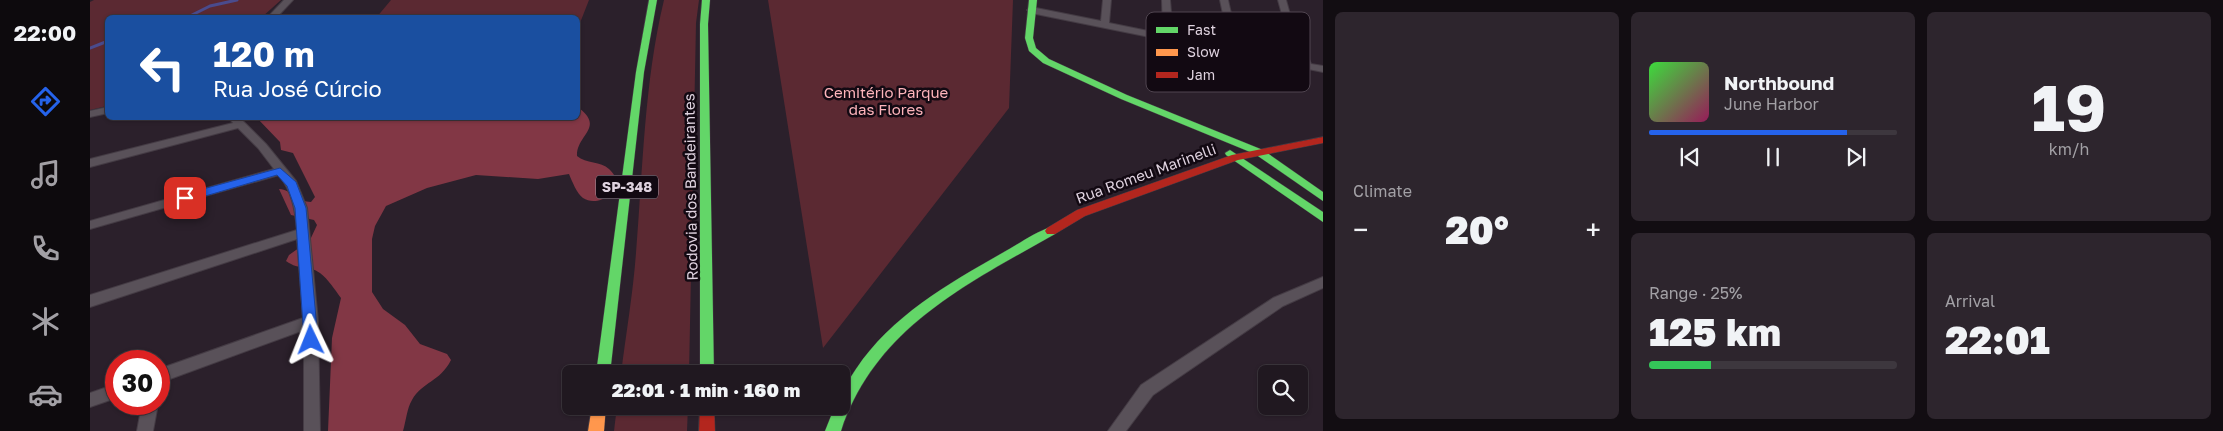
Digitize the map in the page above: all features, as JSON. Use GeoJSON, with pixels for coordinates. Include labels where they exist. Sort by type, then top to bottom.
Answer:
{"type":"FeatureCollection","features":[{"type":"Feature","properties":{"kind":"main road","name":"SP-348"},"geometry":{"type":"LineString","coordinates":[[604,365],[640,72],[653,0]]}},
{"type":"Feature","properties":{"kind":"main road","name":"Rodovia dos Bandeirantes"},"geometry":{"type":"LineString","coordinates":[[706,0],[704,41],[707,365]]}},
{"type":"Feature","properties":{"kind":"main road"},"geometry":{"type":"LineString","coordinates":[[1037,6],[1029,38],[1032,49],[1046,61],[1258,152],[1323,197]]}},
{"type":"Feature","properties":{"kind":"main road"},"geometry":{"type":"LineString","coordinates":[[1171,116],[1236,156],[1323,218]]}},
{"type":"Feature","properties":{"kind":"main road","name":"Rua Romeu Marinelli"},"geometry":{"type":"LineString","coordinates":[[833,431],[838,414],[872,358],[892,335],[938,300],[989,267],[1081,213],[1236,156],[1323,140]]}},
{"type":"Feature","properties":{"kind":"main road"},"geometry":{"type":"LineString","coordinates":[[596,431],[598,415]]}},
{"type":"Feature","properties":{"kind":"main road"},"geometry":{"type":"LineString","coordinates":[[707,415],[707,431]]}},
{"type":"Feature","properties":{"kind":"street"},"geometry":{"type":"LineString","coordinates":[[274,15],[290,0]]}},
{"type":"Feature","properties":{"kind":"street"},"geometry":{"type":"LineString","coordinates":[[1105,24],[1107,0]]}},
{"type":"Feature","properties":{"kind":"street"},"geometry":{"type":"LineString","coordinates":[[1037,6],[1105,24],[1146,32]]}},
{"type":"Feature","properties":{"kind":"street"},"geometry":{"type":"LineString","coordinates":[[1310,67],[1323,69]]}},
{"type":"Feature","properties":{"kind":"street"},"geometry":{"type":"LineString","coordinates":[[90,114],[105,111]]}},
{"type":"Feature","properties":{"kind":"street"},"geometry":{"type":"LineString","coordinates":[[90,163],[237,121],[262,146],[292,184],[301,208],[311,322],[312,431]]}},
{"type":"Feature","properties":{"kind":"street"},"geometry":{"type":"LineString","coordinates":[[90,225],[280,171]]}},
{"type":"Feature","properties":{"kind":"street"},"geometry":{"type":"LineString","coordinates":[[90,301],[302,234]]}},
{"type":"Feature","properties":{"kind":"street"},"geometry":{"type":"LineString","coordinates":[[1116,431],[1146,390],[1278,302],[1323,282]]}},
{"type":"Feature","properties":{"kind":"street"},"geometry":{"type":"LineString","coordinates":[[170,372],[311,322]]}},
{"type":"Feature","properties":{"kind":"street"},"geometry":{"type":"LineString","coordinates":[[90,400],[105,395]]}},
{"type":"Feature","properties":{"kind":"street"},"geometry":{"type":"LineString","coordinates":[[145,431],[148,415]]}},
{"type":"Feature","properties":{"kind":"green space"},"geometry":{"type":"Polygon","coordinates":[[[94,0],[281,0],[264,15],[105,15],[105,106],[90,110],[90,2],[94,0]]]}},
{"type":"Feature","properties":{"kind":"green space"},"geometry":{"type":"Polygon","coordinates":[[[391,0],[589,0],[580,23],[580,15],[378,15],[391,0]]]}},
{"type":"Feature","properties":{"kind":"green space"},"geometry":{"type":"Polygon","coordinates":[[[664,0],[699,0],[696,23],[689,365],[622,365],[635,268],[645,126],[657,31],[664,0]]]}},
{"type":"Feature","properties":{"kind":"green space","name":"Cemitério Parque das Flores"},"geometry":{"type":"Polygon","coordinates":[[[768,0],[1013,0],[1009,108],[823,348],[768,0]]]}},
{"type":"Feature","properties":{"kind":"green space"},"geometry":{"type":"Polygon","coordinates":[[[616,415],[688,415],[687,431],[614,431],[616,415]]]}},
{"type":"Feature","properties":{"kind":"shaded area"},"geometry":{"type":"Polygon","coordinates":[[[580,109],[590,121],[590,126],[581,142],[577,156],[581,159],[606,166],[615,176],[616,183],[610,195],[604,199],[590,201],[579,194],[569,174],[538,179],[476,175],[427,188],[386,206],[375,226],[372,239],[372,292],[383,309],[405,325],[420,344],[447,354],[451,360],[442,373],[416,394],[410,403],[403,431],[328,431],[332,338],[341,298],[329,281],[320,273],[286,261],[289,255],[310,240],[317,225],[314,220],[291,215],[279,189],[288,191],[299,198],[311,202],[315,197],[293,153],[281,150],[280,142],[259,120],[580,120],[580,109]]]}},
{"type":"Feature","properties":{"kind":"waterway"},"geometry":{"type":"LineString","coordinates":[[192,15],[210,6],[237,0]]}},
{"type":"Feature","properties":{"kind":"waterway"},"geometry":{"type":"LineString","coordinates":[[90,48],[105,42]]}},
{"type":"Feature","properties":{"kind":"traffic: fast"},"geometry":{"type":"LineString","coordinates":[[604,365],[640,72],[653,0]]}},
{"type":"Feature","properties":{"kind":"traffic: fast"},"geometry":{"type":"LineString","coordinates":[[706,0],[704,24],[707,365]]}},
{"type":"Feature","properties":{"kind":"traffic: fast"},"geometry":{"type":"LineString","coordinates":[[1033,0],[1029,38],[1032,49],[1046,61],[1124,97],[1259,152],[1323,197]]}},
{"type":"Feature","properties":{"kind":"traffic: fast"},"geometry":{"type":"LineString","coordinates":[[1230,153],[1323,218]]}},
{"type":"Feature","properties":{"kind":"traffic: fast"},"geometry":{"type":"LineString","coordinates":[[833,431],[849,393],[865,367],[892,335],[948,291],[1051,231]]}},
{"type":"Feature","properties":{"kind":"traffic: slow"},"geometry":{"type":"LineString","coordinates":[[596,431],[598,415]]}},
{"type":"Feature","properties":{"kind":"traffic: jam"},"geometry":{"type":"LineString","coordinates":[[1051,231],[1081,213],[1236,157],[1323,140]]}},
{"type":"Feature","properties":{"kind":"traffic: jam"},"geometry":{"type":"LineString","coordinates":[[707,415],[707,431]]}},
{"type":"Feature","properties":{"kind":"route"},"geometry":{"type":"LineString","coordinates":[[185,198],[280,171],[292,184],[301,208],[311,340]]}}]}
